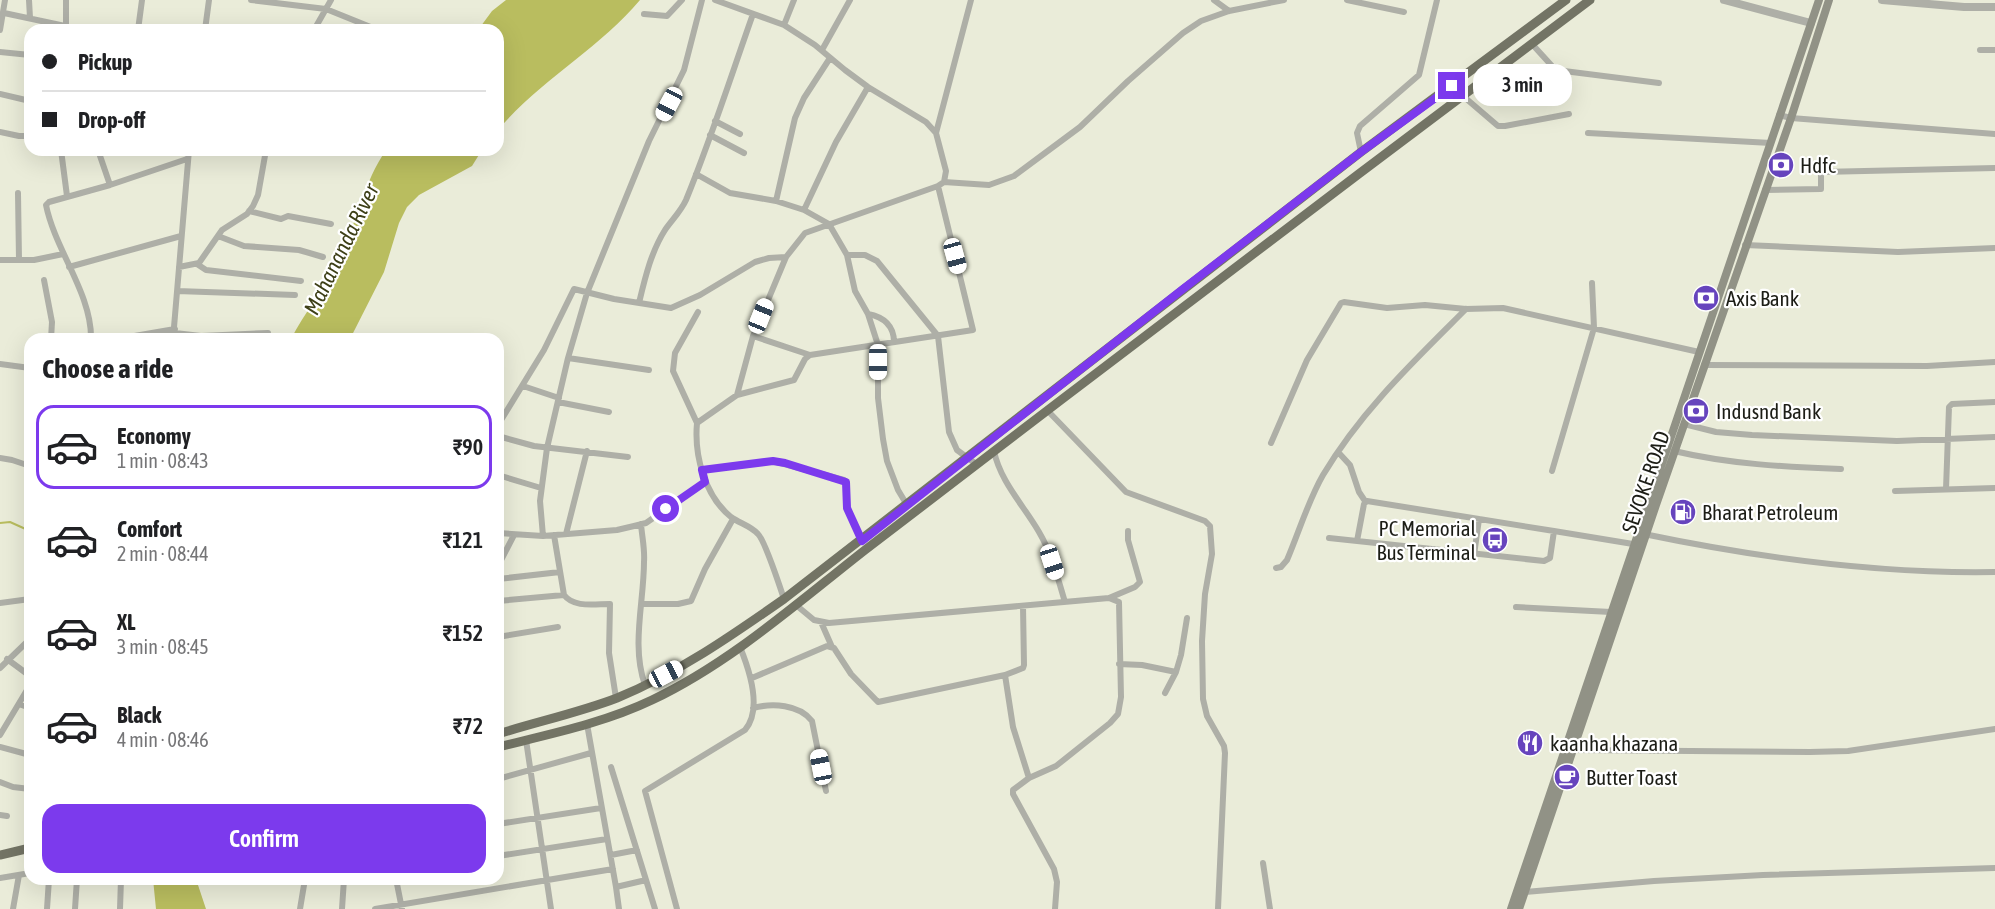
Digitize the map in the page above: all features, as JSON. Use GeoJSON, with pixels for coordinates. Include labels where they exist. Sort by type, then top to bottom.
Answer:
{"type":"FeatureCollection","features":[{"type":"Feature","properties":{"kind":"highway"},"geometry":{"type":"LineString","coordinates":[[504,732],[616,698],[706,653],[862,541],[967,456],[1004,430],[1361,152],[1566,0]]}},
{"type":"Feature","properties":{"kind":"highway"},"geometry":{"type":"LineString","coordinates":[[504,746],[587,724],[635,708],[682,685],[740,647],[1284,229],[1590,0]]}},
{"type":"Feature","properties":{"kind":"highway"},"geometry":{"type":"LineString","coordinates":[[0,855],[24,849]]}},
{"type":"Feature","properties":{"kind":"main road","name":"SEVOKE ROAD"},"geometry":{"type":"LineString","coordinates":[[1569,750],[1633,544],[1641,533],[1674,451],[1704,365],[1718,312],[1779,115],[1819,0]]}},
{"type":"Feature","properties":{"kind":"main road","name":"SEVOKE ROAD"},"geometry":{"type":"LineString","coordinates":[[1519,909],[1521,891],[1699,352],[1745,245],[1791,118],[1829,0]]}},
{"type":"Feature","properties":{"kind":"main road","name":"SEVOKE ROAD"},"geometry":{"type":"LineString","coordinates":[[1510,909],[1521,891]]}},
{"type":"Feature","properties":{"kind":"street"},"geometry":{"type":"LineString","coordinates":[[0,30],[5,0]]}},
{"type":"Feature","properties":{"kind":"street"},"geometry":{"type":"LineString","coordinates":[[29,0],[30,18]]}},
{"type":"Feature","properties":{"kind":"street"},"geometry":{"type":"LineString","coordinates":[[65,24],[66,0]]}},
{"type":"Feature","properties":{"kind":"street"},"geometry":{"type":"LineString","coordinates":[[139,24],[142,0]]}},
{"type":"Feature","properties":{"kind":"street"},"geometry":{"type":"LineString","coordinates":[[206,24],[209,0]]}},
{"type":"Feature","properties":{"kind":"street"},"geometry":{"type":"LineString","coordinates":[[251,0],[326,9],[363,24]]}},
{"type":"Feature","properties":{"kind":"street"},"geometry":{"type":"LineString","coordinates":[[317,24],[331,0]]}},
{"type":"Feature","properties":{"kind":"street"},"geometry":{"type":"LineString","coordinates":[[644,14],[666,16],[682,0]]}},
{"type":"Feature","properties":{"kind":"street"},"geometry":{"type":"LineString","coordinates":[[543,536],[540,501],[547,448],[568,358],[587,293],[649,141],[684,70],[702,0]]}},
{"type":"Feature","properties":{"kind":"street"},"geometry":{"type":"LineString","coordinates":[[715,0],[784,25],[868,87],[926,122],[936,133],[946,171],[944,182]]}},
{"type":"Feature","properties":{"kind":"street"},"geometry":{"type":"LineString","coordinates":[[784,25],[794,0]]}},
{"type":"Feature","properties":{"kind":"street"},"geometry":{"type":"LineString","coordinates":[[822,51],[850,0]]}},
{"type":"Feature","properties":{"kind":"street"},"geometry":{"type":"LineString","coordinates":[[936,133],[971,0]]}},
{"type":"Feature","properties":{"kind":"street"},"geometry":{"type":"LineString","coordinates":[[1214,0],[1229,11]]}},
{"type":"Feature","properties":{"kind":"street"},"geometry":{"type":"LineString","coordinates":[[1256,0],[1264,5]]}},
{"type":"Feature","properties":{"kind":"street"},"geometry":{"type":"LineString","coordinates":[[737,395],[753,336],[786,257],[805,233],[944,182],[989,185],[1014,176],[1080,127],[1128,81],[1183,33],[1201,21],[1229,11],[1284,0]]}},
{"type":"Feature","properties":{"kind":"street"},"geometry":{"type":"LineString","coordinates":[[1347,0],[1404,12]]}},
{"type":"Feature","properties":{"kind":"street"},"geometry":{"type":"LineString","coordinates":[[1361,152],[1357,133],[1360,126],[1419,75],[1437,0]]}},
{"type":"Feature","properties":{"kind":"street"},"geometry":{"type":"LineString","coordinates":[[1724,0],[1811,23]]}},
{"type":"Feature","properties":{"kind":"street"},"geometry":{"type":"LineString","coordinates":[[1882,0],[1964,7],[1995,7]]}},
{"type":"Feature","properties":{"kind":"street"},"geometry":{"type":"LineString","coordinates":[[4,12],[51,24]]}},
{"type":"Feature","properties":{"kind":"street"},"geometry":{"type":"LineString","coordinates":[[639,303],[657,246],[683,206],[696,174],[726,96],[753,14]]}},
{"type":"Feature","properties":{"kind":"street"},"geometry":{"type":"LineString","coordinates":[[1532,44],[1552,66],[1564,71],[1659,83]]}},
{"type":"Feature","properties":{"kind":"street"},"geometry":{"type":"LineString","coordinates":[[1980,50],[1995,50]]}},
{"type":"Feature","properties":{"kind":"street"},"geometry":{"type":"LineString","coordinates":[[0,52],[24,54]]}},
{"type":"Feature","properties":{"kind":"street"},"geometry":{"type":"LineString","coordinates":[[776,201],[795,118],[804,98],[830,58]]}},
{"type":"Feature","properties":{"kind":"street"},"geometry":{"type":"LineString","coordinates":[[804,210],[836,142],[868,87]]}},
{"type":"Feature","properties":{"kind":"street"},"geometry":{"type":"LineString","coordinates":[[0,94],[24,100]]}},
{"type":"Feature","properties":{"kind":"street"},"geometry":{"type":"LineString","coordinates":[[1463,96],[1497,126],[1569,114]]}},
{"type":"Feature","properties":{"kind":"street"},"geometry":{"type":"LineString","coordinates":[[1779,115],[1791,118],[1995,134]]}},
{"type":"Feature","properties":{"kind":"street"},"geometry":{"type":"LineString","coordinates":[[715,121],[740,134]]}},
{"type":"Feature","properties":{"kind":"street"},"geometry":{"type":"LineString","coordinates":[[1588,133],[1771,143]]}},
{"type":"Feature","properties":{"kind":"street"},"geometry":{"type":"LineString","coordinates":[[710,135],[744,153]]}},
{"type":"Feature","properties":{"kind":"street"},"geometry":{"type":"LineString","coordinates":[[1,136],[24,136]]}},
{"type":"Feature","properties":{"kind":"street"},"geometry":{"type":"LineString","coordinates":[[61,156],[67,196]]}},
{"type":"Feature","properties":{"kind":"street"},"geometry":{"type":"LineString","coordinates":[[100,156],[110,185]]}},
{"type":"Feature","properties":{"kind":"street"},"geometry":{"type":"LineString","coordinates":[[174,333],[188,156]]}},
{"type":"Feature","properties":{"kind":"street"},"geometry":{"type":"LineString","coordinates":[[197,264],[222,230],[249,211],[258,195],[265,156]]}},
{"type":"Feature","properties":{"kind":"street"},"geometry":{"type":"LineString","coordinates":[[90,333],[87,314],[46,205],[67,196],[110,185],[187,159]]}},
{"type":"Feature","properties":{"kind":"street"},"geometry":{"type":"LineString","coordinates":[[1765,190],[1821,189],[1821,172],[1995,168]]}},
{"type":"Feature","properties":{"kind":"street"},"geometry":{"type":"LineString","coordinates":[[696,174],[730,193],[776,201],[804,210],[829,224],[848,255],[855,291],[868,314],[878,345],[879,417],[883,440],[887,461],[898,490],[907,505]]}},
{"type":"Feature","properties":{"kind":"street"},"geometry":{"type":"LineString","coordinates":[[753,336],[810,355],[972,331],[974,328],[938,186]]}},
{"type":"Feature","properties":{"kind":"street"},"geometry":{"type":"LineString","coordinates":[[18,193],[19,260]]}},
{"type":"Feature","properties":{"kind":"street"},"geometry":{"type":"LineString","coordinates":[[249,211],[281,219],[288,216],[331,224]]}},
{"type":"Feature","properties":{"kind":"street"},"geometry":{"type":"LineString","coordinates":[[69,267],[181,236]]}},
{"type":"Feature","properties":{"kind":"street"},"geometry":{"type":"LineString","coordinates":[[218,236],[244,246],[299,250],[322,257]]}},
{"type":"Feature","properties":{"kind":"street"},"geometry":{"type":"LineString","coordinates":[[1745,245],[1898,252],[1995,248]]}},
{"type":"Feature","properties":{"kind":"street"},"geometry":{"type":"LineString","coordinates":[[0,261],[34,260],[63,254]]}},
{"type":"Feature","properties":{"kind":"street"},"geometry":{"type":"LineString","coordinates":[[848,255],[865,255],[877,261],[938,336],[949,432],[957,450],[976,464]]}},
{"type":"Feature","properties":{"kind":"street"},"geometry":{"type":"LineString","coordinates":[[504,416],[544,350],[573,290],[667,308],[700,295],[755,262],[786,257]]}},
{"type":"Feature","properties":{"kind":"street"},"geometry":{"type":"LineString","coordinates":[[179,267],[197,264],[206,270],[301,281]]}},
{"type":"Feature","properties":{"kind":"street"},"geometry":{"type":"LineString","coordinates":[[44,280],[52,322],[51,333]]}},
{"type":"Feature","properties":{"kind":"street"},"geometry":{"type":"LineString","coordinates":[[1552,471],[1594,327],[1592,283]]}},
{"type":"Feature","properties":{"kind":"street"},"geometry":{"type":"LineString","coordinates":[[177,291],[295,295]]}},
{"type":"Feature","properties":{"kind":"street"},"geometry":{"type":"LineString","coordinates":[[1271,443],[1306,360],[1342,302],[1387,308],[1425,305],[1466,309],[1503,308],[1699,352]]}},
{"type":"Feature","properties":{"kind":"street"},"geometry":{"type":"LineString","coordinates":[[1276,568],[1281,567],[1287,560],[1322,477],[1348,436],[1402,371],[1466,309]]}},
{"type":"Feature","properties":{"kind":"street"},"geometry":{"type":"LineString","coordinates":[[698,312],[675,353],[674,359],[675,378],[697,423],[696,432],[705,482],[718,506],[759,534],[784,599]]}},
{"type":"Feature","properties":{"kind":"street"},"geometry":{"type":"LineString","coordinates":[[868,314],[879,316],[885,321],[894,333],[894,342]]}},
{"type":"Feature","properties":{"kind":"street"},"geometry":{"type":"LineString","coordinates":[[697,423],[737,395],[794,380],[805,359],[810,355]]}},
{"type":"Feature","properties":{"kind":"street"},"geometry":{"type":"LineString","coordinates":[[568,358],[649,370]]}},
{"type":"Feature","properties":{"kind":"street"},"geometry":{"type":"LineString","coordinates":[[1704,365],[1927,366],[1995,362]]}},
{"type":"Feature","properties":{"kind":"street"},"geometry":{"type":"LineString","coordinates":[[0,364],[24,367]]}},
{"type":"Feature","properties":{"kind":"street"},"geometry":{"type":"LineString","coordinates":[[523,386],[558,400],[609,412]]}},
{"type":"Feature","properties":{"kind":"street"},"geometry":{"type":"LineString","coordinates":[[1946,489],[1948,409],[1950,405],[1995,402]]}},
{"type":"Feature","properties":{"kind":"street"},"geometry":{"type":"LineString","coordinates":[[1047,410],[1126,492],[1205,521],[1210,526],[1212,554],[1205,594],[1202,641],[1204,708],[1225,750],[1218,909]]}},
{"type":"Feature","properties":{"kind":"street"},"geometry":{"type":"LineString","coordinates":[[1684,424],[1716,432],[1752,435],[1897,441],[1995,437]]}},
{"type":"Feature","properties":{"kind":"street"},"geometry":{"type":"LineString","coordinates":[[504,438],[534,446],[628,457]]}},
{"type":"Feature","properties":{"kind":"street"},"geometry":{"type":"LineString","coordinates":[[994,450],[997,465],[1003,477],[1040,533],[1065,602]]}},
{"type":"Feature","properties":{"kind":"street"},"geometry":{"type":"LineString","coordinates":[[566,534],[587,451]]}},
{"type":"Feature","properties":{"kind":"street"},"geometry":{"type":"LineString","coordinates":[[1674,451],[1695,456],[1781,467],[1841,469]]}},
{"type":"Feature","properties":{"kind":"street"},"geometry":{"type":"LineString","coordinates":[[1338,452],[1350,465],[1359,492],[1365,501],[1358,541]]}},
{"type":"Feature","properties":{"kind":"street"},"geometry":{"type":"LineString","coordinates":[[0,458],[24,464]]}},
{"type":"Feature","properties":{"kind":"street"},"geometry":{"type":"LineString","coordinates":[[702,470],[773,461],[844,480],[847,484],[847,508],[862,541]]}},
{"type":"Feature","properties":{"kind":"street"},"geometry":{"type":"LineString","coordinates":[[504,477],[541,488]]}},
{"type":"Feature","properties":{"kind":"street"},"geometry":{"type":"LineString","coordinates":[[504,534],[543,536],[617,530],[641,524],[705,482]]}},
{"type":"Feature","properties":{"kind":"street"},"geometry":{"type":"LineString","coordinates":[[1895,491],[1995,488]]}},
{"type":"Feature","properties":{"kind":"street"},"geometry":{"type":"LineString","coordinates":[[1365,501],[1633,544]]}},
{"type":"Feature","properties":{"kind":"street"},"geometry":{"type":"LineString","coordinates":[[642,604],[678,604],[691,601],[705,569],[734,519]]}},
{"type":"Feature","properties":{"kind":"street"},"geometry":{"type":"LineString","coordinates":[[1474,555],[1479,519]]}},
{"type":"Feature","properties":{"kind":"street"},"geometry":{"type":"LineString","coordinates":[[641,524],[645,561],[640,660],[645,685]]}},
{"type":"Feature","properties":{"kind":"street"},"geometry":{"type":"LineString","coordinates":[[796,605],[814,620],[821,622],[1109,598],[1135,587],[1140,582],[1128,540],[1128,531]]}},
{"type":"Feature","properties":{"kind":"street"},"geometry":{"type":"LineString","coordinates":[[1329,538],[1546,561],[1550,558],[1554,531]]}},
{"type":"Feature","properties":{"kind":"street"},"geometry":{"type":"LineString","coordinates":[[1641,533],[1726,550],[1863,567],[1940,573],[1995,572]]}},
{"type":"Feature","properties":{"kind":"street"},"geometry":{"type":"LineString","coordinates":[[504,554],[514,535]]}},
{"type":"Feature","properties":{"kind":"street"},"geometry":{"type":"LineString","coordinates":[[554,535],[564,595],[568,601],[578,604],[610,604],[609,653],[616,698]]}},
{"type":"Feature","properties":{"kind":"street"},"geometry":{"type":"LineString","coordinates":[[504,578],[560,572]]}},
{"type":"Feature","properties":{"kind":"street"},"geometry":{"type":"LineString","coordinates":[[504,601],[564,595]]}},
{"type":"Feature","properties":{"kind":"street"},"geometry":{"type":"LineString","coordinates":[[1055,909],[1057,882],[1054,868],[1013,794],[1014,788],[1029,778],[1056,766],[1118,714],[1121,697],[1120,604],[1109,598]]}},
{"type":"Feature","properties":{"kind":"street"},"geometry":{"type":"LineString","coordinates":[[0,603],[24,600]]}},
{"type":"Feature","properties":{"kind":"street"},"geometry":{"type":"LineString","coordinates":[[821,622],[832,647],[851,674],[878,702],[1005,675],[1023,668],[1023,606]]}},
{"type":"Feature","properties":{"kind":"street"},"geometry":{"type":"LineString","coordinates":[[1516,607],[1611,612]]}},
{"type":"Feature","properties":{"kind":"street"},"geometry":{"type":"LineString","coordinates":[[1165,693],[1181,656],[1187,618]]}},
{"type":"Feature","properties":{"kind":"street"},"geometry":{"type":"LineString","coordinates":[[504,636],[558,627]]}},
{"type":"Feature","properties":{"kind":"street"},"geometry":{"type":"LineString","coordinates":[[0,668],[24,644]]}},
{"type":"Feature","properties":{"kind":"street"},"geometry":{"type":"LineString","coordinates":[[752,678],[807,653],[827,646],[832,647]]}},
{"type":"Feature","properties":{"kind":"street"},"geometry":{"type":"LineString","coordinates":[[677,909],[645,791],[745,730],[752,720],[752,678],[740,647]]}},
{"type":"Feature","properties":{"kind":"street"},"geometry":{"type":"LineString","coordinates":[[8,659],[24,671]]}},
{"type":"Feature","properties":{"kind":"street"},"geometry":{"type":"LineString","coordinates":[[1119,663],[1176,672]]}},
{"type":"Feature","properties":{"kind":"street"},"geometry":{"type":"LineString","coordinates":[[1005,675],[1013,727],[1029,778]]}},
{"type":"Feature","properties":{"kind":"street"},"geometry":{"type":"LineString","coordinates":[[0,735],[24,695]]}},
{"type":"Feature","properties":{"kind":"street"},"geometry":{"type":"LineString","coordinates":[[19,704],[24,706]]}},
{"type":"Feature","properties":{"kind":"street"},"geometry":{"type":"LineString","coordinates":[[753,708],[777,704],[804,713],[809,717],[812,721],[826,791]]}},
{"type":"Feature","properties":{"kind":"street"},"geometry":{"type":"LineString","coordinates":[[587,724],[619,909]]}},
{"type":"Feature","properties":{"kind":"street"},"geometry":{"type":"LineString","coordinates":[[1569,750],[1810,753],[1848,751],[1995,729]]}},
{"type":"Feature","properties":{"kind":"street"},"geometry":{"type":"LineString","coordinates":[[526,740],[550,909]]}},
{"type":"Feature","properties":{"kind":"street"},"geometry":{"type":"LineString","coordinates":[[0,747],[24,753]]}},
{"type":"Feature","properties":{"kind":"street"},"geometry":{"type":"LineString","coordinates":[[504,777],[591,753]]}},
{"type":"Feature","properties":{"kind":"street"},"geometry":{"type":"LineString","coordinates":[[611,767],[655,909]]}},
{"type":"Feature","properties":{"kind":"street"},"geometry":{"type":"LineString","coordinates":[[0,782],[24,788]]}},
{"type":"Feature","properties":{"kind":"street"},"geometry":{"type":"LineString","coordinates":[[504,823],[602,808]]}},
{"type":"Feature","properties":{"kind":"street"},"geometry":{"type":"LineString","coordinates":[[504,855],[607,839]]}},
{"type":"Feature","properties":{"kind":"street"},"geometry":{"type":"LineString","coordinates":[[611,855],[637,850]]}},
{"type":"Feature","properties":{"kind":"street"},"geometry":{"type":"LineString","coordinates":[[1263,863],[1270,909]]}},
{"type":"Feature","properties":{"kind":"street"},"geometry":{"type":"LineString","coordinates":[[375,909],[402,907],[613,868]]}},
{"type":"Feature","properties":{"kind":"street"},"geometry":{"type":"LineString","coordinates":[[1521,891],[1654,881],[1995,868]]}},
{"type":"Feature","properties":{"kind":"street"},"geometry":{"type":"LineString","coordinates":[[0,879],[24,874]]}},
{"type":"Feature","properties":{"kind":"street"},"geometry":{"type":"LineString","coordinates":[[14,909],[19,875]]}},
{"type":"Feature","properties":{"kind":"street"},"geometry":{"type":"LineString","coordinates":[[616,887],[646,880]]}},
{"type":"Feature","properties":{"kind":"street"},"geometry":{"type":"LineString","coordinates":[[47,909],[49,885]]}},
{"type":"Feature","properties":{"kind":"street"},"geometry":{"type":"LineString","coordinates":[[75,909],[77,885]]}},
{"type":"Feature","properties":{"kind":"street"},"geometry":{"type":"LineString","coordinates":[[120,909],[121,885]]}},
{"type":"Feature","properties":{"kind":"street"},"geometry":{"type":"LineString","coordinates":[[300,909],[304,885]]}},
{"type":"Feature","properties":{"kind":"street"},"geometry":{"type":"LineString","coordinates":[[342,909],[344,885]]}},
{"type":"Feature","properties":{"kind":"street"},"geometry":{"type":"LineString","coordinates":[[397,885],[402,907]]}},
{"type":"Feature","properties":{"kind":"shaded area"},"geometry":{"type":"Polygon","coordinates":[[[506,0],[640,0],[624,18],[532,95],[504,123],[504,24],[482,24],[492,11],[506,0]]]}},
{"type":"Feature","properties":{"kind":"shaded area"},"geometry":{"type":"Polygon","coordinates":[[[382,156],[478,156],[472,166],[419,195],[407,207],[399,223],[384,272],[353,333],[294,333],[344,250],[382,156]]]}},
{"type":"Feature","properties":{"kind":"shaded area"},"geometry":{"type":"Polygon","coordinates":[[[154,885],[198,885],[206,909],[156,909],[154,885]]]}},
{"type":"Feature","properties":{"kind":"waterway"},"geometry":{"type":"LineString","coordinates":[[0,523],[10,522],[24,528]]}},
{"type":"Feature","properties":{"kind":"place","name":"Hdfc"},"geometry":{"type":"Point","coordinates":[1781,165]}},
{"type":"Feature","properties":{"kind":"place","name":"Axis Bank"},"geometry":{"type":"Point","coordinates":[1706,298]}},
{"type":"Feature","properties":{"kind":"place","name":"Indusnd Bank"},"geometry":{"type":"Point","coordinates":[1696,411]}},
{"type":"Feature","properties":{"kind":"place","name":"Bharat Petroleum"},"geometry":{"type":"Point","coordinates":[1683,512]}},
{"type":"Feature","properties":{"kind":"place","name":"PC Memorial Bus Terminal"},"geometry":{"type":"Point","coordinates":[1495,540]}},
{"type":"Feature","properties":{"kind":"place","name":"kaanha khazana"},"geometry":{"type":"Point","coordinates":[1530,743]}},
{"type":"Feature","properties":{"kind":"place","name":"Butter Toast"},"geometry":{"type":"Point","coordinates":[1567,777]}},
{"type":"Feature","properties":{"kind":"route"},"geometry":{"type":"LineString","coordinates":[[666,509],[705,482],[702,470],[773,461],[844,480],[847,486],[847,508],[862,541],[967,456],[1004,430],[1183,289],[1361,152],[1452,86]]}},
{"type":"Feature","properties":{"kind":"water label","name":"Mahananda River"},"geometry":{"type":"Point","coordinates":[341,249]}}]}
